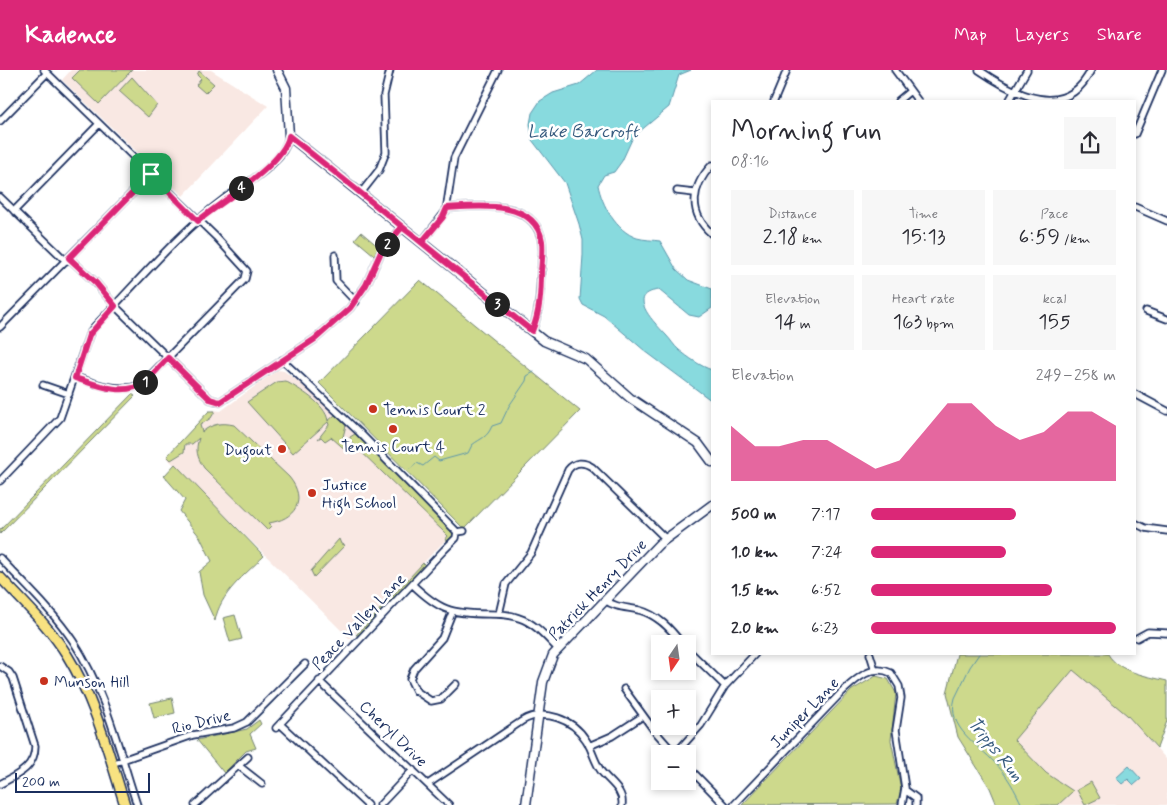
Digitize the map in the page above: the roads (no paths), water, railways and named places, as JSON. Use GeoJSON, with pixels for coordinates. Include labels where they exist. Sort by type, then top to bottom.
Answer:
{"type":"FeatureCollection","features":[{"type":"Feature","properties":{"kind":"main road"},"geometry":{"type":"LineString","coordinates":[[0,577],[58,642],[73,665],[87,693],[125,805]]}},
{"type":"Feature","properties":{"kind":"street"},"geometry":{"type":"LineString","coordinates":[[0,481],[56,424],[70,394],[89,335],[198,221],[264,171],[286,146],[289,136],[286,88],[277,70]]}},
{"type":"Feature","properties":{"kind":"street"},"geometry":{"type":"LineString","coordinates":[[361,193],[379,170],[386,152],[384,95],[390,70]]}},
{"type":"Feature","properties":{"kind":"street"},"geometry":{"type":"LineString","coordinates":[[422,242],[443,217],[447,208],[454,158],[498,70]]}},
{"type":"Feature","properties":{"kind":"street"},"geometry":{"type":"LineString","coordinates":[[774,100],[787,70]]}},
{"type":"Feature","properties":{"kind":"street"},"geometry":{"type":"LineString","coordinates":[[896,70],[917,100]]}},
{"type":"Feature","properties":{"kind":"street"},"geometry":{"type":"LineString","coordinates":[[979,70],[1016,90],[1042,100],[1058,100],[1076,91],[1091,70]]}},
{"type":"Feature","properties":{"kind":"street"},"geometry":{"type":"LineString","coordinates":[[1010,100],[1027,70]]}},
{"type":"Feature","properties":{"kind":"street"},"geometry":{"type":"LineString","coordinates":[[1136,132],[1162,70]]}},
{"type":"Feature","properties":{"kind":"street"},"geometry":{"type":"LineString","coordinates":[[0,122],[45,72],[151,174],[247,271],[245,279],[144,383],[134,387],[105,387],[75,378]]}},
{"type":"Feature","properties":{"kind":"street"},"geometry":{"type":"LineString","coordinates":[[899,100],[910,91]]}},
{"type":"Feature","properties":{"kind":"street"},"geometry":{"type":"LineString","coordinates":[[14,211],[99,124]]}},
{"type":"Feature","properties":{"kind":"street"},"geometry":{"type":"LineString","coordinates":[[289,136],[532,331],[549,344],[586,359],[630,398],[698,443],[711,461]]}},
{"type":"Feature","properties":{"kind":"street"},"geometry":{"type":"LineString","coordinates":[[711,166],[699,181],[694,193],[694,204],[698,216],[711,233]]}},
{"type":"Feature","properties":{"kind":"street"},"geometry":{"type":"LineString","coordinates":[[0,328],[151,174]]}},
{"type":"Feature","properties":{"kind":"street"},"geometry":{"type":"LineString","coordinates":[[677,191],[694,193]]}},
{"type":"Feature","properties":{"kind":"street"},"geometry":{"type":"LineString","coordinates":[[0,197],[96,283],[115,306],[210,399],[217,402],[223,401],[315,339],[356,302],[366,285],[376,259],[402,227]]}},
{"type":"Feature","properties":{"kind":"street"},"geometry":{"type":"LineString","coordinates":[[1136,207],[1167,221]]}},
{"type":"Feature","properties":{"kind":"street"},"geometry":{"type":"LineString","coordinates":[[447,208],[511,210],[526,215],[534,222],[542,239],[542,256],[539,309],[532,331]]}},
{"type":"Feature","properties":{"kind":"street"},"geometry":{"type":"LineString","coordinates":[[334,255],[336,281],[356,302]]}},
{"type":"Feature","properties":{"kind":"street"},"geometry":{"type":"LineString","coordinates":[[1146,311],[1167,319]]}},
{"type":"Feature","properties":{"kind":"street"},"geometry":{"type":"LineString","coordinates":[[282,360],[359,432],[456,532],[464,531]]}},
{"type":"Feature","properties":{"kind":"street"},"geometry":{"type":"LineString","coordinates":[[43,385],[70,394]]}},
{"type":"Feature","properties":{"kind":"street"},"geometry":{"type":"LineString","coordinates":[[1136,395],[1167,411]]}},
{"type":"Feature","properties":{"kind":"street"},"geometry":{"type":"LineString","coordinates":[[499,614],[506,584],[531,553],[568,470],[573,465],[584,464],[592,468],[666,539]]}},
{"type":"Feature","properties":{"kind":"street","name":"Patrick Henry Drive"},"geometry":{"type":"LineString","coordinates":[[526,805],[545,672],[558,649],[666,539],[711,507]]}},
{"type":"Feature","properties":{"kind":"street"},"geometry":{"type":"LineString","coordinates":[[1136,524],[1145,528],[1167,531]]}},
{"type":"Feature","properties":{"kind":"street","name":"Peace Valley Lane"},"geometry":{"type":"LineString","coordinates":[[367,805],[278,726],[456,538],[456,532]]}},
{"type":"Feature","properties":{"kind":"street"},"geometry":{"type":"LineString","coordinates":[[0,558],[58,621],[82,656],[100,694],[137,805]]}},
{"type":"Feature","properties":{"kind":"street"},"geometry":{"type":"LineString","coordinates":[[412,584],[431,602],[452,613],[511,615],[528,622],[558,649]]}},
{"type":"Feature","properties":{"kind":"street"},"geometry":{"type":"LineString","coordinates":[[605,600],[614,606],[638,610],[657,618],[675,635]]}},
{"type":"Feature","properties":{"kind":"street"},"geometry":{"type":"LineString","coordinates":[[452,613],[442,638],[414,669],[410,679],[416,691],[432,701],[441,699],[456,684]]}},
{"type":"Feature","properties":{"kind":"street"},"geometry":{"type":"LineString","coordinates":[[1137,638],[1148,632],[1167,633]]}},
{"type":"Feature","properties":{"kind":"street"},"geometry":{"type":"LineString","coordinates":[[683,745],[701,725],[725,686],[754,655]]}},
{"type":"Feature","properties":{"kind":"street"},"geometry":{"type":"LineString","coordinates":[[870,655],[875,670],[891,674],[899,686],[901,698],[896,739],[905,790],[902,805]]}},
{"type":"Feature","properties":{"kind":"street"},"geometry":{"type":"LineString","coordinates":[[696,658],[725,686]]}},
{"type":"Feature","properties":{"kind":"street","name":"Rio Drive"},"geometry":{"type":"LineString","coordinates":[[111,764],[193,735],[234,728],[247,722],[305,664]]}},
{"type":"Feature","properties":{"kind":"street"},"geometry":{"type":"LineString","coordinates":[[0,666],[9,672],[12,678],[35,746],[29,765],[0,784]]}},
{"type":"Feature","properties":{"kind":"street","name":"Juniper Lane"},"geometry":{"type":"LineString","coordinates":[[734,805],[842,692],[859,677],[875,670]]}},
{"type":"Feature","properties":{"kind":"street","name":"Cheryl Drive"},"geometry":{"type":"LineString","coordinates":[[320,681],[449,805]]}},
{"type":"Feature","properties":{"kind":"street"},"geometry":{"type":"LineString","coordinates":[[624,689],[643,716],[667,745]]}},
{"type":"Feature","properties":{"kind":"street"},"geometry":{"type":"LineString","coordinates":[[428,784],[522,720],[538,715],[557,717],[571,724],[582,735],[601,771],[621,794],[622,805]]}},
{"type":"Feature","properties":{"kind":"street"},"geometry":{"type":"LineString","coordinates":[[589,746],[612,736],[643,716]]}},
{"type":"Feature","properties":{"kind":"street"},"geometry":{"type":"LineString","coordinates":[[195,805],[248,757]]}},
{"type":"Feature","properties":{"kind":"street"},"geometry":{"type":"LineString","coordinates":[[240,766],[262,784]]}},
{"type":"Feature","properties":{"kind":"street"},"geometry":{"type":"LineString","coordinates":[[380,805],[413,770]]}},
{"type":"Feature","properties":{"kind":"street"},"geometry":{"type":"LineString","coordinates":[[696,775],[725,805]]}},
{"type":"Feature","properties":{"kind":"street"},"geometry":{"type":"LineString","coordinates":[[905,790],[916,798],[916,805]]}},
{"type":"Feature","properties":{"kind":"water","name":"Lake Barcroft"},"geometry":{"type":"Polygon","coordinates":[[[597,70],[691,70],[679,75],[669,107],[633,137],[622,161],[614,172],[604,175],[598,185],[607,209],[623,230],[637,238],[660,241],[676,269],[688,280],[711,289],[711,309],[699,317],[689,315],[659,290],[649,293],[644,297],[643,303],[650,317],[677,348],[695,362],[711,370],[711,400],[645,351],[604,316],[583,305],[580,299],[583,240],[579,224],[565,183],[532,140],[530,124],[532,113],[540,101],[553,93],[579,85],[597,70]]]}},
{"type":"Feature","properties":{"kind":"water"},"geometry":{"type":"Polygon","coordinates":[[[1129,766],[1141,779],[1134,785],[1128,779],[1122,784],[1116,778],[1129,766]]]}},
{"type":"Feature","properties":{"kind":"waterway"},"geometry":{"type":"LineString","coordinates":[[410,469],[417,463],[423,466],[434,457],[439,461],[468,453],[472,445],[486,435],[492,426],[501,423],[509,406],[526,381],[527,376],[534,372]]}},
{"type":"Feature","properties":{"kind":"waterway","name":"Tripps Run"},"geometry":{"type":"LineString","coordinates":[[978,655],[970,667],[955,698],[953,709],[955,718],[959,727],[1003,773],[1014,788],[1022,805]]}},
{"type":"Feature","properties":{"kind":"place","name":"Tennis Court 2"},"geometry":{"type":"Point","coordinates":[373,409]}},
{"type":"Feature","properties":{"kind":"place","name":"Tennis Court 4"},"geometry":{"type":"Point","coordinates":[393,429]}},
{"type":"Feature","properties":{"kind":"place","name":"Dugout"},"geometry":{"type":"Point","coordinates":[282,449]}},
{"type":"Feature","properties":{"kind":"place","name":"Justice High School"},"geometry":{"type":"Point","coordinates":[312,493]}},
{"type":"Feature","properties":{"kind":"place","name":"Munson Hill"},"geometry":{"type":"Point","coordinates":[44,681]}}]}
